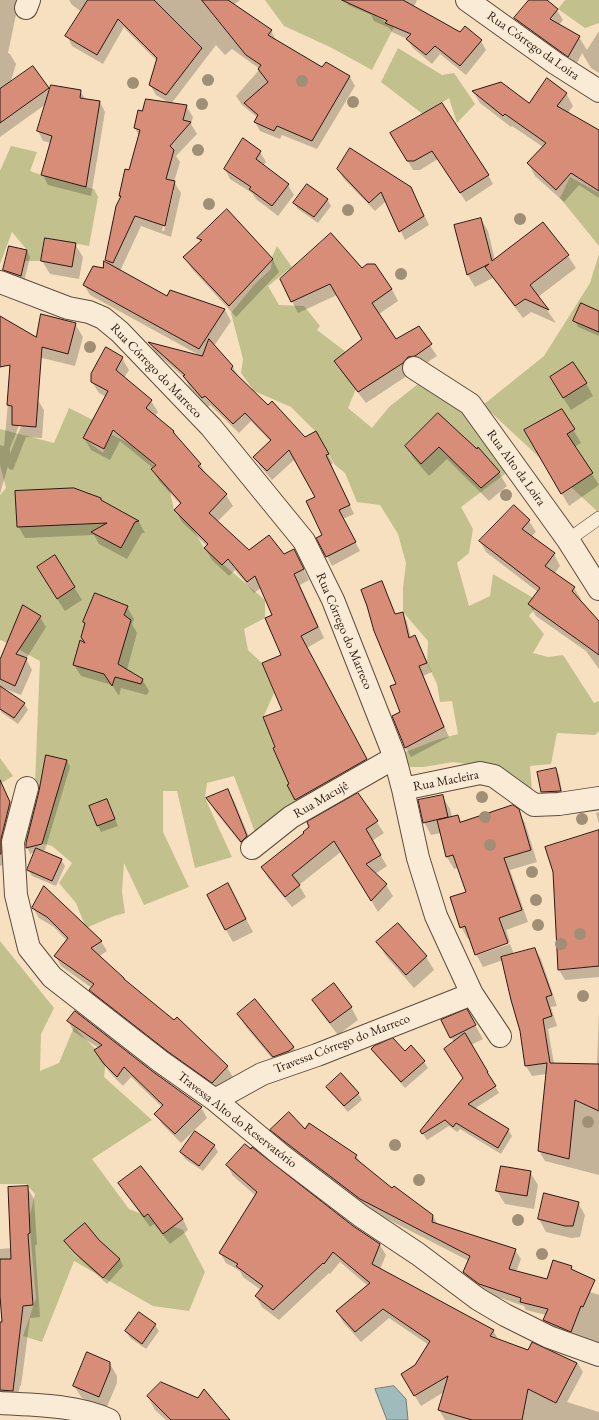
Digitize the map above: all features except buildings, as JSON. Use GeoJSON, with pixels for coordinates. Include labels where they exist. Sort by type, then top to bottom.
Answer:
{"type":"FeatureCollection","features":[{"type":"Feature","properties":{"kind":"street","name":"Rua Córrego da Loira"},"geometry":{"type":"LineString","coordinates":[[467,0],[555,63],[599,92]]}},
{"type":"Feature","properties":{"kind":"street","name":"Rua Córrego do Marreco"},"geometry":{"type":"LineString","coordinates":[[0,282],[68,308],[89,312],[103,318],[120,332],[211,427],[304,541],[333,600],[394,758],[403,789],[418,858],[436,916],[472,994],[500,1036]]}},
{"type":"Feature","properties":{"kind":"street","name":"Rua Alto da Loira"},"geometry":{"type":"LineString","coordinates":[[414,368],[470,404],[568,540],[599,589]]}},
{"type":"Feature","properties":{"kind":"street","name":"Rua Macujê"},"geometry":{"type":"LineString","coordinates":[[252,848],[291,817],[394,758]]}},
{"type":"Feature","properties":{"kind":"street","name":"Rua Macleira"},"geometry":{"type":"LineString","coordinates":[[403,789],[480,772],[494,776],[534,805],[559,804],[599,798]]}},
{"type":"Feature","properties":{"kind":"street","name":"Travessa Alto do Reservatório"},"geometry":{"type":"LineString","coordinates":[[27,788],[13,842],[16,895],[29,948],[52,977],[160,1060],[216,1100],[281,1155],[362,1216],[418,1254],[478,1299],[505,1316],[549,1337],[599,1355]]}},
{"type":"Feature","properties":{"kind":"street","name":"Travessa Córrego do Marreco"},"geometry":{"type":"LineString","coordinates":[[216,1100],[262,1074],[317,1055],[472,994]]}},
{"type":"Feature","properties":{"kind":"street"},"geometry":{"type":"LineString","coordinates":[[0,1403],[78,1410],[102,1416],[109,1420]]}},
{"type":"Feature","properties":{"kind":"lane"},"geometry":{"type":"LineString","coordinates":[[568,540],[599,518]]}},
{"type":"Feature","properties":{"kind":"shaded area"},"geometry":{"type":"Polygon","coordinates":[[[265,0],[348,0],[394,27],[372,70],[330,47],[284,26],[265,0]]]}},
{"type":"Feature","properties":{"kind":"shaded area"},"geometry":{"type":"Polygon","coordinates":[[[565,0],[599,0],[599,23],[585,28],[558,9],[565,0]]]}},
{"type":"Feature","properties":{"kind":"shaded area"},"geometry":{"type":"Polygon","coordinates":[[[398,48],[442,75],[454,73],[475,104],[457,123],[449,98],[424,115],[381,82],[398,48]]]}},
{"type":"Feature","properties":{"kind":"shaded area"},"geometry":{"type":"Polygon","coordinates":[[[11,146],[37,152],[30,171],[94,189],[98,197],[89,246],[45,238],[41,261],[24,261],[27,250],[12,232],[0,264],[0,171],[11,146]]]}},
{"type":"Feature","properties":{"kind":"shaded area"},"geometry":{"type":"Polygon","coordinates":[[[570,177],[599,193],[599,246],[560,198],[570,177]]]}},
{"type":"Feature","properties":{"kind":"shaded area"},"geometry":{"type":"Polygon","coordinates":[[[277,246],[292,267],[268,286],[279,305],[304,306],[320,326],[317,330],[346,352],[334,361],[356,389],[348,408],[372,428],[389,407],[418,384],[464,412],[509,471],[461,507],[473,529],[469,553],[457,563],[469,606],[490,596],[493,574],[540,602],[529,616],[544,634],[533,653],[548,657],[563,655],[594,703],[599,701],[599,731],[595,735],[557,733],[551,764],[530,766],[532,791],[494,768],[453,762],[424,767],[407,767],[403,753],[436,740],[458,734],[452,701],[440,702],[437,684],[427,663],[428,641],[403,612],[403,588],[406,563],[398,534],[380,505],[357,502],[345,473],[335,465],[315,431],[291,407],[254,391],[241,373],[243,359],[231,313],[254,285],[271,269],[272,257],[277,246]]]}},
{"type":"Feature","properties":{"kind":"shaded area"},"geometry":{"type":"Polygon","coordinates":[[[599,254],[599,513],[483,405],[544,356],[590,283],[599,254]]]}},
{"type":"Feature","properties":{"kind":"shaded area"},"geometry":{"type":"Polygon","coordinates":[[[69,408],[93,420],[83,438],[103,453],[111,434],[132,445],[150,460],[170,491],[174,510],[193,529],[204,548],[265,600],[265,618],[244,629],[248,650],[262,663],[274,693],[263,718],[297,804],[256,835],[234,776],[207,783],[205,798],[232,857],[195,868],[177,791],[163,791],[163,832],[189,887],[144,905],[124,863],[122,892],[125,913],[86,928],[76,903],[59,883],[72,863],[52,846],[21,838],[35,784],[40,661],[1,640],[0,641],[0,495],[6,488],[0,465],[0,429],[54,443],[69,408]]]}},
{"type":"Feature","properties":{"kind":"shaded area"},"geometry":{"type":"Polygon","coordinates":[[[0,758],[13,776],[0,784],[0,758]]]}},
{"type":"Feature","properties":{"kind":"shaded area"},"geometry":{"type":"Polygon","coordinates":[[[0,941],[54,1008],[41,1034],[40,1071],[59,1063],[74,1027],[106,1060],[104,1077],[152,1120],[92,1159],[129,1209],[183,1230],[205,1272],[189,1311],[153,1306],[74,1261],[42,1342],[23,1336],[36,1298],[29,1219],[35,1194],[26,1184],[0,1184],[0,941]]]}},
{"type":"Feature","properties":{"kind":"water"},"geometry":{"type":"Polygon","coordinates":[[[394,1386],[406,1399],[408,1420],[387,1420],[375,1389],[394,1386]]]}}]}
